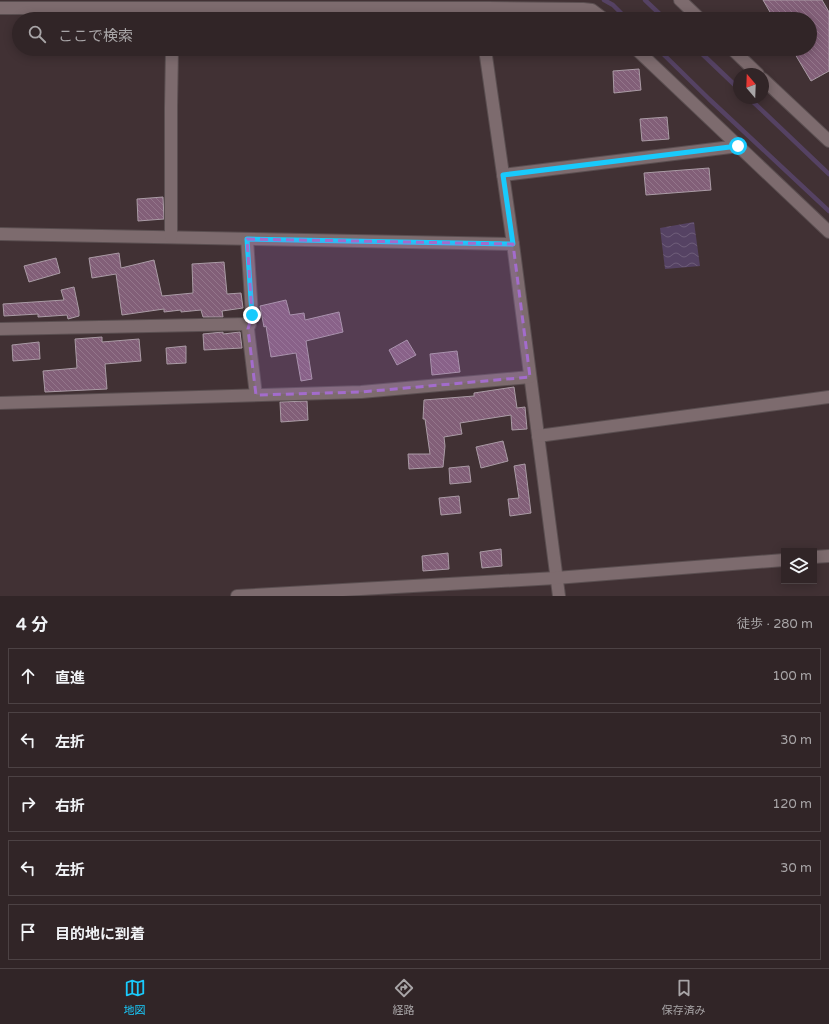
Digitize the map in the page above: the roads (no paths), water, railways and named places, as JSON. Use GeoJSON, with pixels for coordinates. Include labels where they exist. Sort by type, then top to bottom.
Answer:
{"type":"FeatureCollection","features":[{"type":"Feature","properties":{"kind":"street"},"geometry":{"type":"LineString","coordinates":[[680,0],[693,12]]}},
{"type":"Feature","properties":{"kind":"street"},"geometry":{"type":"LineString","coordinates":[[0,8],[488,9],[592,10],[595,12]]}},
{"type":"Feature","properties":{"kind":"street"},"geometry":{"type":"LineString","coordinates":[[171,237],[172,56]]}},
{"type":"Feature","properties":{"kind":"street"},"geometry":{"type":"LineString","coordinates":[[486,56],[513,244],[559,596]]}},
{"type":"Feature","properties":{"kind":"street"},"geometry":{"type":"LineString","coordinates":[[643,56],[829,232]]}},
{"type":"Feature","properties":{"kind":"street"},"geometry":{"type":"LineString","coordinates":[[739,56],[752,68]]}},
{"type":"Feature","properties":{"kind":"street"},"geometry":{"type":"LineString","coordinates":[[769,85],[829,141]]}},
{"type":"Feature","properties":{"kind":"street"},"geometry":{"type":"LineString","coordinates":[[503,175],[738,146]]}},
{"type":"Feature","properties":{"kind":"street"},"geometry":{"type":"LineString","coordinates":[[0,234],[513,244]]}},
{"type":"Feature","properties":{"kind":"street"},"geometry":{"type":"LineString","coordinates":[[247,239],[252,315],[248,329],[256,395]]}},
{"type":"Feature","properties":{"kind":"street"},"geometry":{"type":"LineString","coordinates":[[0,329],[250,324]]}},
{"type":"Feature","properties":{"kind":"street"},"geometry":{"type":"LineString","coordinates":[[0,403],[361,392],[530,377]]}},
{"type":"Feature","properties":{"kind":"street"},"geometry":{"type":"LineString","coordinates":[[538,436],[829,397]]}},
{"type":"Feature","properties":{"kind":"street"},"geometry":{"type":"LineString","coordinates":[[817,558],[829,556]]}},
{"type":"Feature","properties":{"kind":"street"},"geometry":{"type":"LineString","coordinates":[[237,596],[556,578],[781,560]]}},
{"type":"Feature","properties":{"kind":"water"},"geometry":{"type":"Polygon","coordinates":[[[694,222],[700,266],[665,269],[660,228],[694,222]]]}},
{"type":"Feature","properties":{"kind":"waterway"},"geometry":{"type":"LineString","coordinates":[[604,0],[613,5],[620,12]]}},
{"type":"Feature","properties":{"kind":"waterway"},"geometry":{"type":"LineString","coordinates":[[645,0],[658,12]]}},
{"type":"Feature","properties":{"kind":"waterway"},"geometry":{"type":"LineString","coordinates":[[665,56],[829,211]]}},
{"type":"Feature","properties":{"kind":"waterway"},"geometry":{"type":"LineString","coordinates":[[704,56],[733,83]]}},
{"type":"Feature","properties":{"kind":"waterway"},"geometry":{"type":"LineString","coordinates":[[755,104],[829,174]]}}]}
